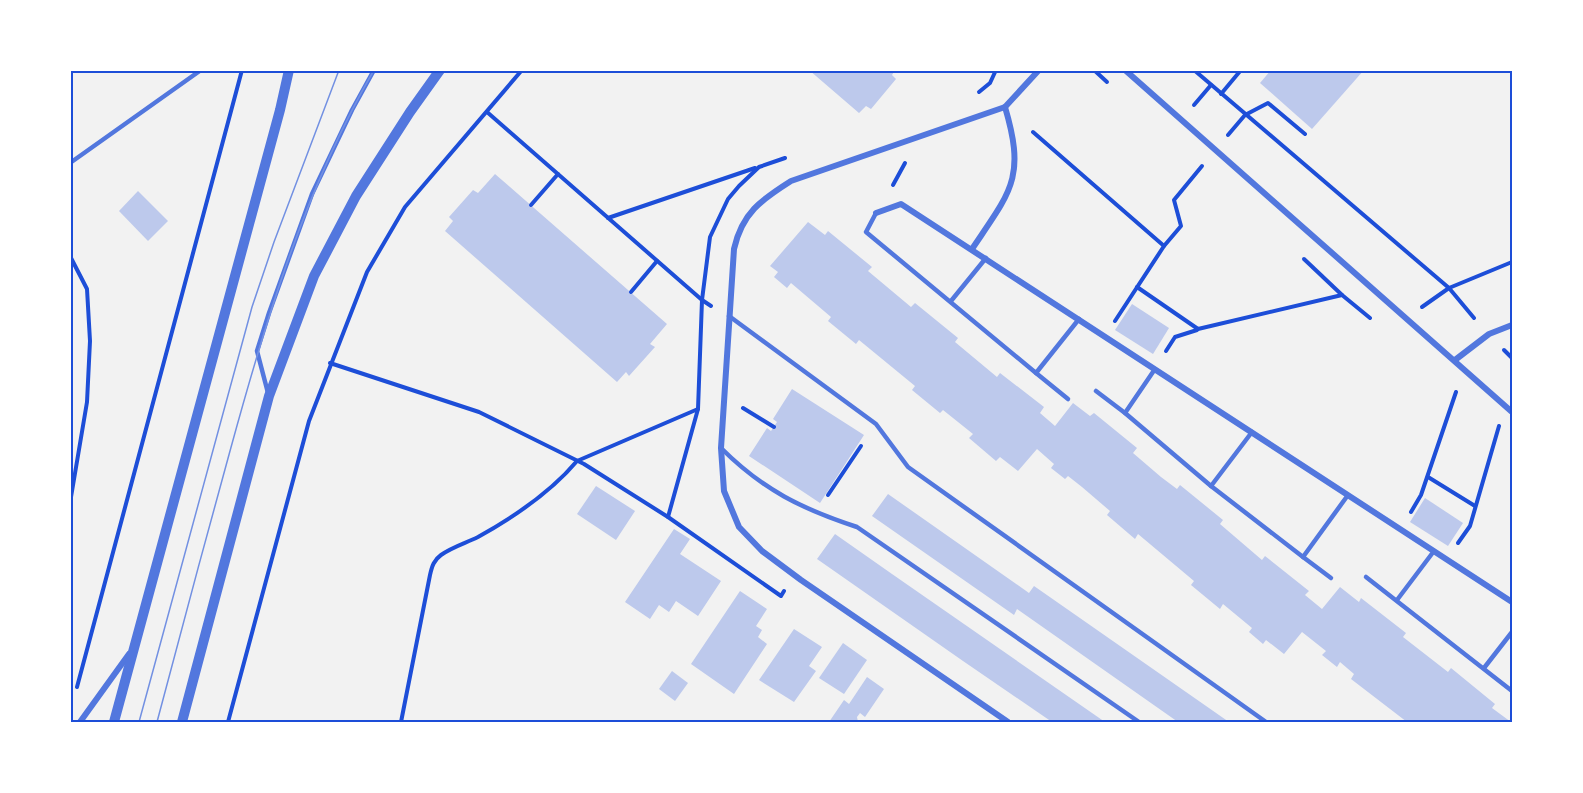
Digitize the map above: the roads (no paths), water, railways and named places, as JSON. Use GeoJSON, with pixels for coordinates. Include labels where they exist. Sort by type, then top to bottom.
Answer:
{"type":"FeatureCollection","features":[{"type":"Feature","properties":{"kind":"street"},"geometry":{"type":"LineString","coordinates":[[114,723],[289,70]]}},
{"type":"Feature","properties":{"kind":"street"},"geometry":{"type":"LineString","coordinates":[[182,723],[269,396],[314,276],[356,196],[440,70]]}},
{"type":"Feature","properties":{"kind":"street"},"geometry":{"type":"LineString","coordinates":[[1008,723],[762,551],[739,527],[731,510],[724,491],[721,448],[734,249],[749,213],[770,194],[790,181],[1005,107],[1039,70]]}},
{"type":"Feature","properties":{"kind":"street"},"geometry":{"type":"LineString","coordinates":[[1125,70],[1511,411]]}},
{"type":"Feature","properties":{"kind":"street"},"geometry":{"type":"LineString","coordinates":[[972,249],[996,213],[1013,180],[1016,163],[1013,135],[1005,107]]}},
{"type":"Feature","properties":{"kind":"street"},"geometry":{"type":"LineString","coordinates":[[876,213],[901,204],[1512,602]]}},
{"type":"Feature","properties":{"kind":"street"},"geometry":{"type":"LineString","coordinates":[[1455,360],[1489,334],[1512,325]]}},
{"type":"Feature","properties":{"kind":"street"},"geometry":{"type":"LineString","coordinates":[[80,723],[136,644]]}},
{"type":"Feature","properties":{"kind":"lane"},"geometry":{"type":"LineString","coordinates":[[70,163],[201,70]]}},
{"type":"Feature","properties":{"kind":"lane"},"geometry":{"type":"LineString","coordinates":[[269,396],[257,351],[269,313],[312,194],[374,70]]}},
{"type":"Feature","properties":{"kind":"lane"},"geometry":{"type":"LineString","coordinates":[[876,213],[866,232],[1068,399]]}},
{"type":"Feature","properties":{"kind":"lane"},"geometry":{"type":"LineString","coordinates":[[951,301],[986,258]]}},
{"type":"Feature","properties":{"kind":"lane"},"geometry":{"type":"LineString","coordinates":[[729,316],[876,424],[908,467],[1266,723]]}},
{"type":"Feature","properties":{"kind":"lane"},"geometry":{"type":"LineString","coordinates":[[1036,373],[1079,319]]}},
{"type":"Feature","properties":{"kind":"lane"},"geometry":{"type":"LineString","coordinates":[[1125,413],[1155,369]]}},
{"type":"Feature","properties":{"kind":"lane"},"geometry":{"type":"LineString","coordinates":[[1096,391],[1211,486],[1331,578]]}},
{"type":"Feature","properties":{"kind":"lane"},"geometry":{"type":"LineString","coordinates":[[1211,486],[1252,432]]}},
{"type":"Feature","properties":{"kind":"lane"},"geometry":{"type":"LineString","coordinates":[[721,448],[739,466],[775,493],[821,515],[857,527],[1139,723]]}},
{"type":"Feature","properties":{"kind":"lane"},"geometry":{"type":"LineString","coordinates":[[1303,557],[1348,495]]}},
{"type":"Feature","properties":{"kind":"lane"},"geometry":{"type":"LineString","coordinates":[[1397,600],[1434,551]]}},
{"type":"Feature","properties":{"kind":"lane"},"geometry":{"type":"LineString","coordinates":[[1366,577],[1512,691]]}},
{"type":"Feature","properties":{"kind":"lane"},"geometry":{"type":"LineString","coordinates":[[1484,668],[1512,632]]}},
{"type":"Feature","properties":{"kind":"tram line"},"geometry":{"type":"LineString","coordinates":[[139,722],[252,307],[339,70]]}},
{"type":"Feature","properties":{"kind":"tram line"},"geometry":{"type":"LineString","coordinates":[[157,722],[202,553],[273,304],[327,161],[374,70]]}}]}
